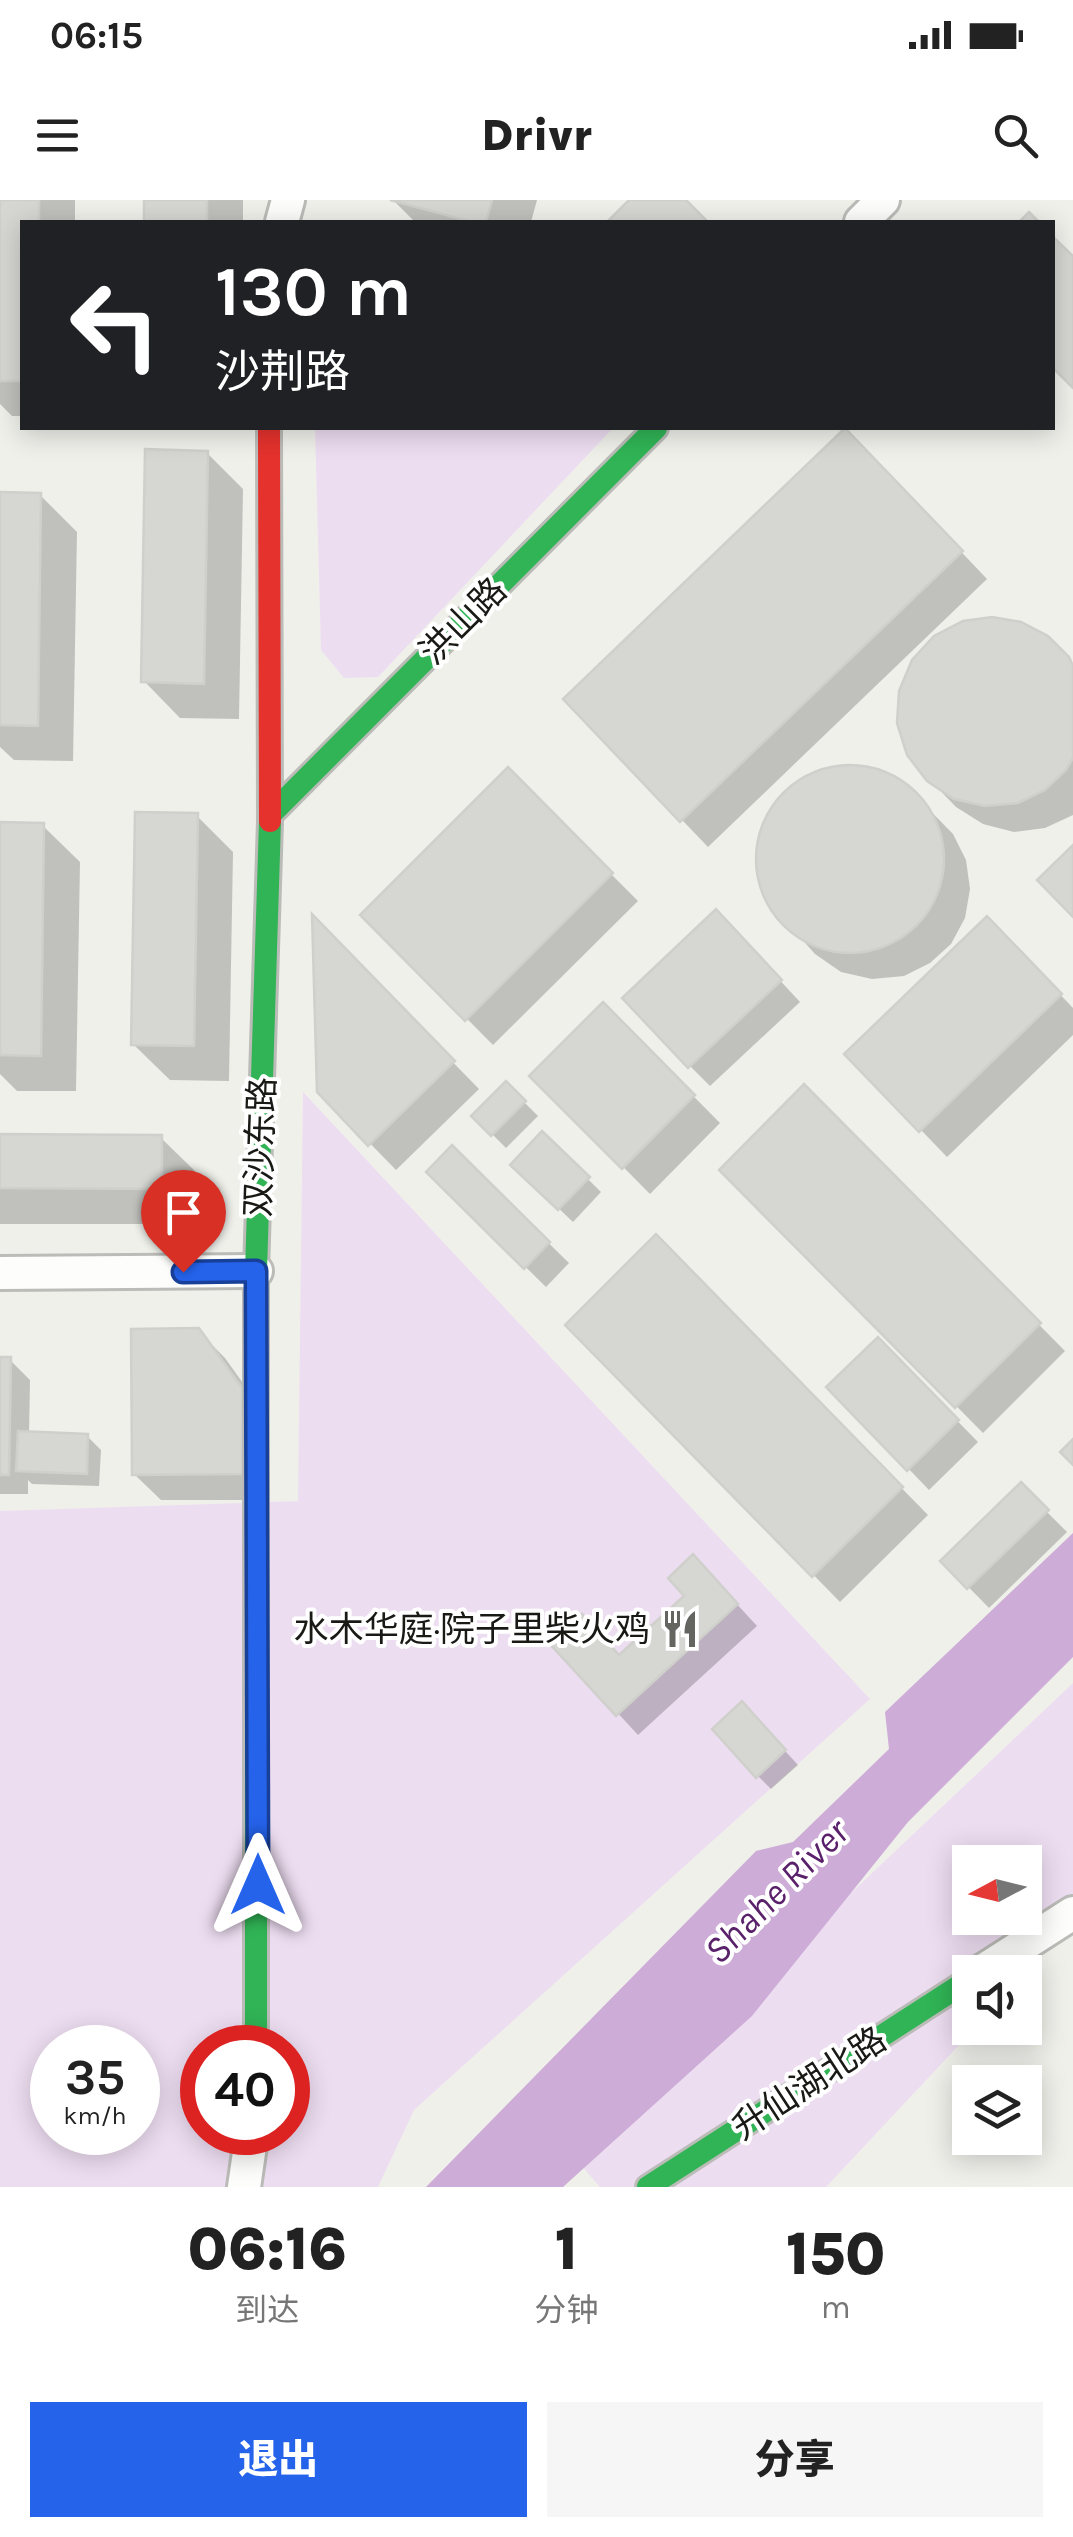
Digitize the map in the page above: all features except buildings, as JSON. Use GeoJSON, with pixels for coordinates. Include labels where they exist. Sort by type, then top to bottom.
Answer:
{"type":"FeatureCollection","features":[{"type":"Feature","properties":{"kind":"street"},"geometry":{"type":"LineString","coordinates":[[863,220],[883,200]]}},
{"type":"Feature","properties":{"kind":"street","name":"双沙东路"},"geometry":{"type":"LineString","coordinates":[[256,2025],[256,1271],[270,815],[269,430]]}},
{"type":"Feature","properties":{"kind":"street","name":"洪山路"},"geometry":{"type":"LineString","coordinates":[[270,815],[654,430]]}},
{"type":"Feature","properties":{"kind":"street"},"geometry":{"type":"LineString","coordinates":[[0,1273],[256,1271]]}},
{"type":"Feature","properties":{"kind":"street"},"geometry":{"type":"LineString","coordinates":[[1008,1955],[1073,1913]]}},
{"type":"Feature","properties":{"kind":"street","name":"升仙湖北路"},"geometry":{"type":"LineString","coordinates":[[648,2187],[952,1992]]}},
{"type":"Feature","properties":{"kind":"street"},"geometry":{"type":"LineString","coordinates":[[244,2187],[249,2155]]}},
{"type":"Feature","properties":{"kind":"shaded area"},"geometry":{"type":"Polygon","coordinates":[[[315,430],[611,430],[378,677],[344,678],[321,650],[315,430]]]}},
{"type":"Feature","properties":{"kind":"shaded area"},"geometry":{"type":"Polygon","coordinates":[[[303,1092],[870,1699],[414,2110],[378,2187],[0,2187],[0,1511],[298,1501],[303,1092]]]}},
{"type":"Feature","properties":{"kind":"shaded area"},"geometry":{"type":"Polygon","coordinates":[[[1073,1683],[1073,1922],[1042,1956],[952,1955],[952,2045],[959,2045],[826,2187],[600,2187],[573,2156],[1073,1683]]]}},
{"type":"Feature","properties":{"kind":"water","name":"Shahe River"},"geometry":{"type":"Polygon","coordinates":[[[1073,1533],[1073,1657],[908,1822],[752,2016],[563,2187],[426,2187],[756,1851],[793,1842],[889,1749],[885,1712],[1073,1533]]]}},
{"type":"Feature","properties":{"kind":"traffic: fast"},"geometry":{"type":"LineString","coordinates":[[270,815],[654,430]]}},
{"type":"Feature","properties":{"kind":"traffic: fast"},"geometry":{"type":"LineString","coordinates":[[256,2025],[256,1271],[270,821]]}},
{"type":"Feature","properties":{"kind":"traffic: fast"},"geometry":{"type":"LineString","coordinates":[[648,2187],[952,1991]]}},
{"type":"Feature","properties":{"kind":"traffic: jam"},"geometry":{"type":"LineString","coordinates":[[269,430],[270,821]]}},
{"type":"Feature","properties":{"kind":"place","name":"水木华庭·院子里柴火鸡"},"geometry":{"type":"Point","coordinates":[680,1629]}},
{"type":"Feature","properties":{"kind":"route"},"geometry":{"type":"LineString","coordinates":[[183,1272],[256,1271],[258,1885]]}}]}
